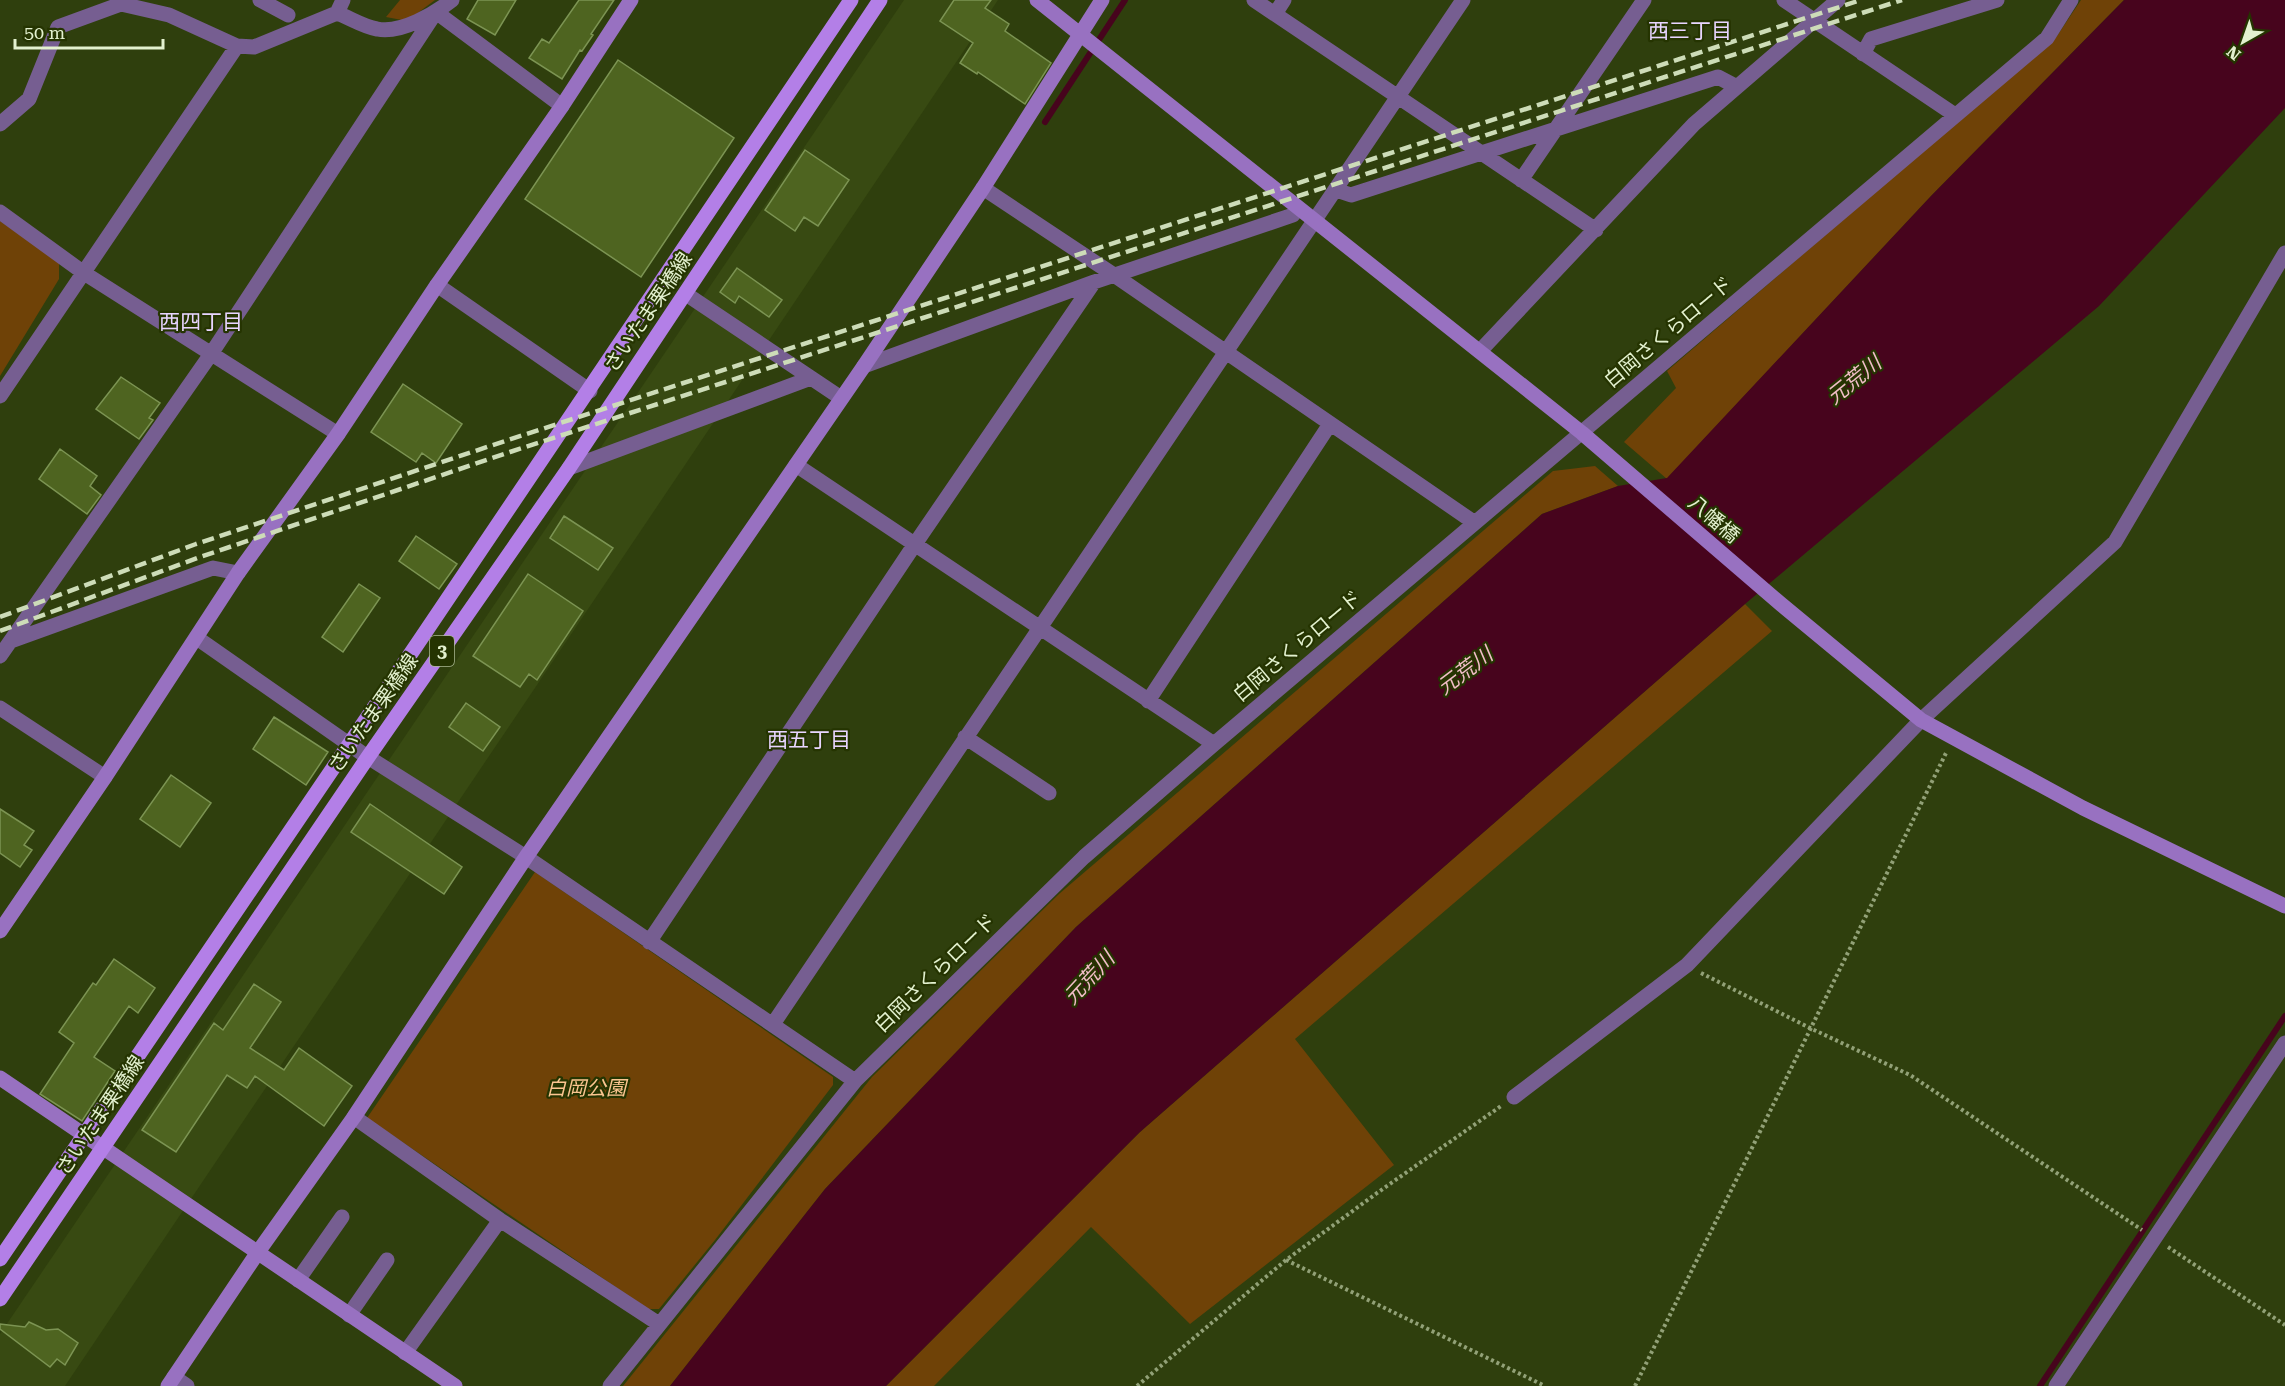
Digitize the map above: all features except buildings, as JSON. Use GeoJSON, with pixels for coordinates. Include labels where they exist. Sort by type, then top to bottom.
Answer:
{"type":"FeatureCollection","features":[{"type":"Feature","properties":{"kind":"main road","name":"さいたま栗橋線"},"geometry":{"type":"LineString","coordinates":[[0,1259],[590,392],[851,0]]}},
{"type":"Feature","properties":{"kind":"main road","name":"さいたま栗橋線"},"geometry":{"type":"LineString","coordinates":[[0,1299],[368,757],[569,468],[880,0]]}},
{"type":"Feature","properties":{"kind":"street"},"geometry":{"type":"LineString","coordinates":[[260,0],[286,9]]}},
{"type":"Feature","properties":{"kind":"street"},"geometry":{"type":"LineString","coordinates":[[0,124],[29,99],[58,27],[121,4],[169,15],[237,46],[254,47],[340,6],[378,30],[405,26],[436,12],[452,0]]}},
{"type":"Feature","properties":{"kind":"street"},"geometry":{"type":"LineString","coordinates":[[0,931],[105,777],[238,573],[338,434],[437,285],[562,106],[630,0]]}},
{"type":"Feature","properties":{"kind":"street","name":"八幡橋"},"geometry":{"type":"LineString","coordinates":[[1036,0],[1582,432],[1782,605],[1921,720],[2083,808],[2285,906]]}},
{"type":"Feature","properties":{"kind":"street"},"geometry":{"type":"LineString","coordinates":[[187,1386],[171,1382],[258,1252],[354,1117],[526,857],[864,366],[983,188],[1102,0]]}},
{"type":"Feature","properties":{"kind":"street"},"geometry":{"type":"LineString","coordinates":[[1254,0],[1596,230]]}},
{"type":"Feature","properties":{"kind":"street"},"geometry":{"type":"LineString","coordinates":[[1275,14],[1284,0]]}},
{"type":"Feature","properties":{"kind":"street"},"geometry":{"type":"LineString","coordinates":[[773,1024],[1463,0]]}},
{"type":"Feature","properties":{"kind":"street"},"geometry":{"type":"LineString","coordinates":[[1521,180],[1644,0]]}},
{"type":"Feature","properties":{"kind":"street"},"geometry":{"type":"LineString","coordinates":[[1784,0],[1955,115]]}},
{"type":"Feature","properties":{"kind":"street"},"geometry":{"type":"LineString","coordinates":[[1480,351],[1694,124],[1838,0]]}},
{"type":"Feature","properties":{"kind":"street"},"geometry":{"type":"LineString","coordinates":[[1863,54],[1871,39],[1996,0]]}},
{"type":"Feature","properties":{"kind":"street","name":"白岡さくらロード"},"geometry":{"type":"LineString","coordinates":[[610,1386],[855,1081],[1084,857],[1214,744],[2047,38],[2071,0]]}},
{"type":"Feature","properties":{"kind":"street"},"geometry":{"type":"LineString","coordinates":[[436,12],[562,106]]}},
{"type":"Feature","properties":{"kind":"street"},"geometry":{"type":"LineString","coordinates":[[0,656],[211,354],[436,12]]}},
{"type":"Feature","properties":{"kind":"street"},"geometry":{"type":"LineString","coordinates":[[0,395],[237,46]]}},
{"type":"Feature","properties":{"kind":"street"},"geometry":{"type":"LineString","coordinates":[[1336,189],[1343,194],[1351,195],[1718,77],[1737,87]]}},
{"type":"Feature","properties":{"kind":"street"},"geometry":{"type":"LineString","coordinates":[[983,188],[1114,275],[1475,523]]}},
{"type":"Feature","properties":{"kind":"street"},"geometry":{"type":"LineString","coordinates":[[864,366],[1094,282],[1293,215],[1298,208]]}},
{"type":"Feature","properties":{"kind":"street"},"geometry":{"type":"LineString","coordinates":[[0,212],[84,273],[338,434]]}},
{"type":"Feature","properties":{"kind":"street"},"geometry":{"type":"LineString","coordinates":[[1514,1097],[1687,965],[1921,720],[2115,542],[2285,254]]}},
{"type":"Feature","properties":{"kind":"street"},"geometry":{"type":"LineString","coordinates":[[649,942],[915,544],[1094,282]]}},
{"type":"Feature","properties":{"kind":"street"},"geometry":{"type":"LineString","coordinates":[[437,285],[590,392]]}},
{"type":"Feature","properties":{"kind":"street"},"geometry":{"type":"LineString","coordinates":[[686,294],[841,398]]}},
{"type":"Feature","properties":{"kind":"street"},"geometry":{"type":"LineString","coordinates":[[569,468],[811,378]]}},
{"type":"Feature","properties":{"kind":"street"},"geometry":{"type":"LineString","coordinates":[[1148,701],[1330,424]]}},
{"type":"Feature","properties":{"kind":"street"},"geometry":{"type":"LineString","coordinates":[[796,465],[1214,744]]}},
{"type":"Feature","properties":{"kind":"street"},"geometry":{"type":"LineString","coordinates":[[11,641],[213,568],[238,573]]}},
{"type":"Feature","properties":{"kind":"street"},"geometry":{"type":"LineString","coordinates":[[197,638],[368,757],[526,857],[855,1081]]}},
{"type":"Feature","properties":{"kind":"street"},"geometry":{"type":"LineString","coordinates":[[0,708],[105,777]]}},
{"type":"Feature","properties":{"kind":"street"},"geometry":{"type":"LineString","coordinates":[[965,737],[1049,793]]}},
{"type":"Feature","properties":{"kind":"street"},"geometry":{"type":"LineString","coordinates":[[2056,1386],[2285,1043]]}},
{"type":"Feature","properties":{"kind":"street"},"geometry":{"type":"LineString","coordinates":[[0,1078],[454,1386]]}},
{"type":"Feature","properties":{"kind":"street"},"geometry":{"type":"LineString","coordinates":[[354,1117],[500,1220],[659,1324]]}},
{"type":"Feature","properties":{"kind":"street"},"geometry":{"type":"LineString","coordinates":[[298,1280],[342,1216]]}},
{"type":"Feature","properties":{"kind":"street"},"geometry":{"type":"LineString","coordinates":[[405,1353],[500,1220]]}},
{"type":"Feature","properties":{"kind":"street"},"geometry":{"type":"LineString","coordinates":[[350,1315],[387,1260]]}},
{"type":"Feature","properties":{"kind":"path"},"geometry":{"type":"LineString","coordinates":[[1635,1386],[1812,1029],[1953,737]]}},
{"type":"Feature","properties":{"kind":"path"},"geometry":{"type":"LineString","coordinates":[[1687,965],[1812,1029],[1910,1075],[2285,1326]]}},
{"type":"Feature","properties":{"kind":"path"},"geometry":{"type":"LineString","coordinates":[[1137,1386],[1286,1260],[1514,1097]]}},
{"type":"Feature","properties":{"kind":"path"},"geometry":{"type":"LineString","coordinates":[[1286,1260],[1545,1386]]}},
{"type":"Feature","properties":{"kind":"shaded area"},"geometry":{"type":"Polygon","coordinates":[[[904,0],[998,0],[65,1386],[0,1386],[0,1334],[904,0]]]}},
{"type":"Feature","properties":{"kind":"green space"},"geometry":{"type":"Polygon","coordinates":[[[400,0],[435,0],[407,21],[386,17],[400,0]]]}},
{"type":"Feature","properties":{"kind":"green space"},"geometry":{"type":"Polygon","coordinates":[[[2081,0],[2124,0],[1931,196],[1667,479],[1624,442],[1676,388],[1667,371],[2057,36],[2081,0]]]}},
{"type":"Feature","properties":{"kind":"green space"},"geometry":{"type":"Polygon","coordinates":[[[0,221],[59,262],[59,279],[0,376],[0,221]]]}},
{"type":"Feature","properties":{"kind":"green space"},"geometry":{"type":"Polygon","coordinates":[[[1595,466],[1618,486],[1542,514],[1076,927],[825,1189],[670,1386],[623,1386],[872,1077],[1059,894],[1553,471],[1595,466]]]}},
{"type":"Feature","properties":{"kind":"green space"},"geometry":{"type":"Polygon","coordinates":[[[1745,604],[1772,631],[1295,1039],[1394,1165],[1190,1324],[1091,1227],[934,1386],[886,1386],[1140,1132],[1745,604]]]}},
{"type":"Feature","properties":{"kind":"green space","name":"白岡公園"},"geometry":{"type":"Polygon","coordinates":[[[535,872],[833,1077],[833,1085],[715,1240],[659,1309],[648,1309],[367,1118],[535,872]]]}},
{"type":"Feature","properties":{"kind":"water","name":"元荒川"},"geometry":{"type":"Polygon","coordinates":[[[2124,0],[2285,0],[2285,108],[2099,306],[1745,604],[1140,1132],[886,1386],[670,1386],[825,1189],[1076,927],[1542,514],[1618,486],[1667,478],[1931,196],[2124,0]]]}},
{"type":"Feature","properties":{"kind":"waterway"},"geometry":{"type":"LineString","coordinates":[[1045,122],[1125,0]]}},
{"type":"Feature","properties":{"kind":"waterway"},"geometry":{"type":"LineString","coordinates":[[2040,1386],[2285,1016]]}},
{"type":"Feature","properties":{"kind":"railway"},"geometry":{"type":"LineString","coordinates":[[0,617],[196,544],[505,441],[1861,0]]}},
{"type":"Feature","properties":{"kind":"railway"},"geometry":{"type":"LineString","coordinates":[[0,631],[200,557],[510,452],[1902,0]]}},
{"type":"Feature","properties":{"kind":"district","name":"西三丁目"},"geometry":{"type":"Point","coordinates":[1690,31]}},
{"type":"Feature","properties":{"kind":"district","name":"西四丁目"},"geometry":{"type":"Point","coordinates":[201,322]}},
{"type":"Feature","properties":{"kind":"district","name":"西五丁目"},"geometry":{"type":"Point","coordinates":[809,740]}}]}
